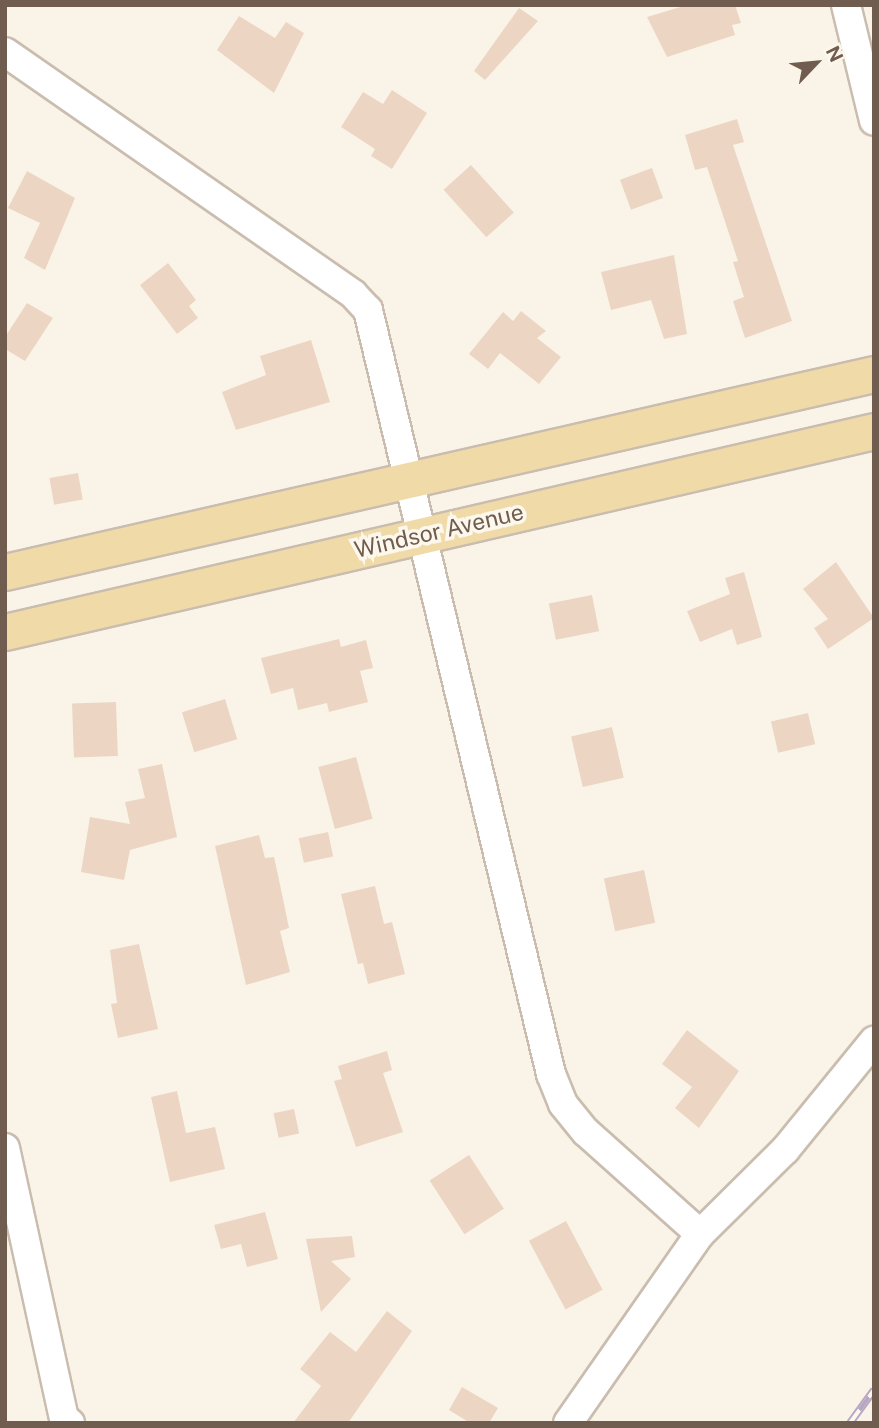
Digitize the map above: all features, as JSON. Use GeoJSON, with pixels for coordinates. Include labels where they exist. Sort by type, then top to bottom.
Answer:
{"type":"FeatureCollection","features":[{"type":"Feature","properties":{"kind":"main road"},"geometry":{"type":"LineString","coordinates":[[5,572],[874,374]]}},
{"type":"Feature","properties":{"kind":"main road","name":"Windsor Avenue"},"geometry":{"type":"LineString","coordinates":[[5,632],[874,431]]}},
{"type":"Feature","properties":{"kind":"street"},"geometry":{"type":"LineString","coordinates":[[846,5],[874,121]]}},
{"type":"Feature","properties":{"kind":"street"},"geometry":{"type":"LineString","coordinates":[[5,52],[361,302],[378,340],[419,535],[563,1104],[700,1234]]}},
{"type":"Feature","properties":{"kind":"street"},"geometry":{"type":"LineString","coordinates":[[568,1423],[700,1234],[785,1150],[874,1041]]}},
{"type":"Feature","properties":{"kind":"street"},"geometry":{"type":"LineString","coordinates":[[6,1157],[59,1421]]}},
{"type":"Feature","properties":{"kind":"building"},"geometry":{"type":"Polygon","coordinates":[[[687,5],[735,5],[741,23],[732,25],[735,35],[667,57],[647,17],[687,5]]]}},
{"type":"Feature","properties":{"kind":"building"},"geometry":{"type":"Polygon","coordinates":[[[519,8],[538,21],[485,80],[474,71],[519,8]]]}},
{"type":"Feature","properties":{"kind":"building"},"geometry":{"type":"Polygon","coordinates":[[[239,16],[275,38],[286,22],[304,33],[274,93],[217,50],[239,16]]]}},
{"type":"Feature","properties":{"kind":"building"},"geometry":{"type":"Polygon","coordinates":[[[392,90],[427,113],[392,169],[371,156],[375,149],[341,127],[363,92],[383,104],[392,90]]]}},
{"type":"Feature","properties":{"kind":"building"},"geometry":{"type":"Polygon","coordinates":[[[737,119],[744,142],[733,145],[792,321],[745,338],[733,301],[744,297],[733,262],[738,261],[707,167],[695,170],[685,135],[737,119]]]}},
{"type":"Feature","properties":{"kind":"building"},"geometry":{"type":"Polygon","coordinates":[[[471,165],[514,213],[486,237],[444,190],[471,165]]]}},
{"type":"Feature","properties":{"kind":"building"},"geometry":{"type":"Polygon","coordinates":[[[652,168],[663,198],[631,210],[620,180],[652,168]]]}},
{"type":"Feature","properties":{"kind":"building"},"geometry":{"type":"Polygon","coordinates":[[[27,171],[75,198],[45,270],[24,258],[40,223],[8,208],[27,171]]]}},
{"type":"Feature","properties":{"kind":"building"},"geometry":{"type":"Polygon","coordinates":[[[674,255],[687,334],[664,339],[651,300],[611,310],[601,272],[674,255]]]}},
{"type":"Feature","properties":{"kind":"building"},"geometry":{"type":"Polygon","coordinates":[[[168,263],[196,300],[189,306],[198,318],[177,334],[140,285],[168,263]]]}},
{"type":"Feature","properties":{"kind":"building"},"geometry":{"type":"Polygon","coordinates":[[[27,303],[53,318],[25,361],[5,349],[5,337],[27,303]]]}},
{"type":"Feature","properties":{"kind":"building"},"geometry":{"type":"Polygon","coordinates":[[[521,311],[546,331],[537,338],[561,357],[539,384],[500,353],[488,369],[469,354],[503,312],[513,321],[521,311]]]}},
{"type":"Feature","properties":{"kind":"building"},"geometry":{"type":"Polygon","coordinates":[[[311,340],[330,402],[236,430],[222,392],[266,375],[260,356],[311,340]]]}},
{"type":"Feature","properties":{"kind":"building"},"geometry":{"type":"Polygon","coordinates":[[[78,473],[83,500],[54,505],[49,478],[78,473]]]}},
{"type":"Feature","properties":{"kind":"building"},"geometry":{"type":"Polygon","coordinates":[[[836,562],[874,618],[828,649],[814,628],[828,619],[803,589],[836,562]]]}},
{"type":"Feature","properties":{"kind":"building"},"geometry":{"type":"Polygon","coordinates":[[[744,572],[762,637],[737,645],[732,629],[700,642],[687,611],[730,594],[725,578],[744,572]]]}},
{"type":"Feature","properties":{"kind":"building"},"geometry":{"type":"Polygon","coordinates":[[[592,595],[599,631],[556,640],[549,603],[592,595]]]}},
{"type":"Feature","properties":{"kind":"building"},"geometry":{"type":"Polygon","coordinates":[[[339,639],[341,647],[366,640],[373,668],[360,671],[368,702],[329,712],[327,703],[298,710],[293,688],[271,694],[261,658],[339,639]]]}},
{"type":"Feature","properties":{"kind":"building"},"geometry":{"type":"Polygon","coordinates":[[[225,699],[237,739],[194,752],[182,712],[225,699]]]}},
{"type":"Feature","properties":{"kind":"building"},"geometry":{"type":"Polygon","coordinates":[[[116,702],[118,756],[74,758],[72,704],[116,702]]]}},
{"type":"Feature","properties":{"kind":"building"},"geometry":{"type":"Polygon","coordinates":[[[808,713],[815,744],[778,753],[771,722],[808,713]]]}},
{"type":"Feature","properties":{"kind":"building"},"geometry":{"type":"Polygon","coordinates":[[[612,727],[624,778],[583,787],[571,736],[612,727]]]}},
{"type":"Feature","properties":{"kind":"building"},"geometry":{"type":"Polygon","coordinates":[[[356,757],[373,819],[335,829],[318,767],[356,757]]]}},
{"type":"Feature","properties":{"kind":"building"},"geometry":{"type":"Polygon","coordinates":[[[162,764],[177,837],[130,850],[124,880],[81,872],[90,817],[130,824],[125,802],[145,798],[138,769],[162,764]]]}},
{"type":"Feature","properties":{"kind":"building"},"geometry":{"type":"Polygon","coordinates":[[[328,832],[333,856],[304,863],[299,838],[328,832]]]}},
{"type":"Feature","properties":{"kind":"building"},"geometry":{"type":"Polygon","coordinates":[[[259,835],[265,858],[274,857],[289,928],[280,931],[290,972],[246,985],[215,846],[259,835]]]}},
{"type":"Feature","properties":{"kind":"building"},"geometry":{"type":"Polygon","coordinates":[[[644,870],[655,923],[615,931],[604,879],[644,870]]]}},
{"type":"Feature","properties":{"kind":"building"},"geometry":{"type":"Polygon","coordinates":[[[375,886],[384,924],[392,922],[405,974],[368,984],[363,963],[358,964],[341,894],[375,886]]]}},
{"type":"Feature","properties":{"kind":"building"},"geometry":{"type":"Polygon","coordinates":[[[139,944],[158,1029],[118,1038],[111,1004],[117,1003],[110,950],[139,944]]]}},
{"type":"Feature","properties":{"kind":"building"},"geometry":{"type":"Polygon","coordinates":[[[687,1030],[739,1071],[699,1128],[675,1108],[692,1087],[662,1064],[687,1030]]]}},
{"type":"Feature","properties":{"kind":"building"},"geometry":{"type":"Polygon","coordinates":[[[387,1051],[392,1070],[383,1073],[403,1132],[356,1147],[334,1081],[342,1079],[338,1066],[387,1051]]]}},
{"type":"Feature","properties":{"kind":"building"},"geometry":{"type":"Polygon","coordinates":[[[177,1091],[186,1133],[215,1127],[225,1169],[170,1182],[151,1097],[177,1091]]]}},
{"type":"Feature","properties":{"kind":"building"},"geometry":{"type":"Polygon","coordinates":[[[294,1109],[299,1133],[279,1138],[273,1113],[294,1109]]]}},
{"type":"Feature","properties":{"kind":"building"},"geometry":{"type":"Polygon","coordinates":[[[469,1155],[504,1209],[464,1234],[430,1181],[469,1155]]]}},
{"type":"Feature","properties":{"kind":"building"},"geometry":{"type":"Polygon","coordinates":[[[265,1212],[278,1259],[247,1267],[241,1244],[221,1249],[214,1225],[265,1212]]]}},
{"type":"Feature","properties":{"kind":"building"},"geometry":{"type":"Polygon","coordinates":[[[566,1221],[603,1290],[566,1310],[529,1241],[566,1221]]]}},
{"type":"Feature","properties":{"kind":"building"},"geometry":{"type":"Polygon","coordinates":[[[352,1236],[355,1257],[331,1261],[351,1279],[321,1312],[306,1239],[352,1236]]]}},
{"type":"Feature","properties":{"kind":"building"},"geometry":{"type":"Polygon","coordinates":[[[387,1311],[412,1331],[348,1423],[293,1423],[321,1386],[300,1369],[330,1332],[356,1352],[387,1311]]]}},
{"type":"Feature","properties":{"kind":"building"},"geometry":{"type":"Polygon","coordinates":[[[462,1387],[498,1408],[489,1423],[470,1423],[449,1410],[462,1387]]]}},
{"type":"Feature","properties":{"kind":"railway"},"geometry":{"type":"LineString","coordinates":[[850,1423],[874,1390]]}}]}
